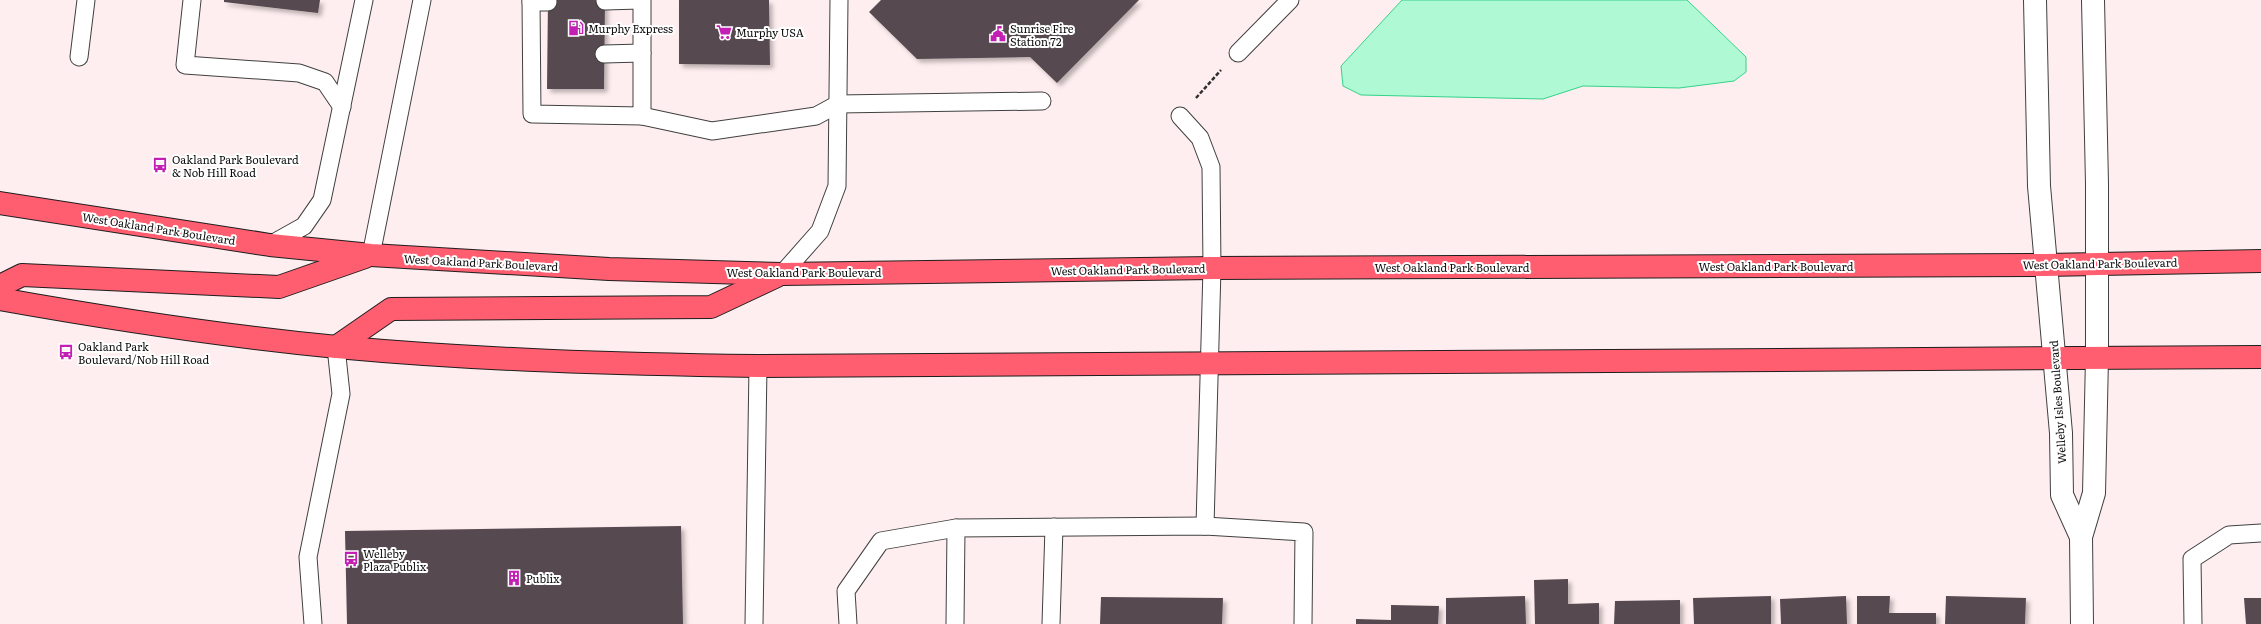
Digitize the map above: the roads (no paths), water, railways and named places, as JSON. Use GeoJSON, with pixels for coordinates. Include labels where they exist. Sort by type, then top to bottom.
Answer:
{"type":"FeatureCollection","features":[{"type":"Feature","properties":{"kind":"main road","name":"West Oakland Park Boulevard"},"geometry":{"type":"LineString","coordinates":[[0,203],[270,245],[371,255],[601,269],[782,274],[1212,268],[2044,265],[2261,261]]}},
{"type":"Feature","properties":{"kind":"main road"},"geometry":{"type":"LineString","coordinates":[[0,286],[22,275],[279,287],[371,255]]}},
{"type":"Feature","properties":{"kind":"main road"},"geometry":{"type":"LineString","coordinates":[[336,346],[391,309],[711,307],[782,274]]}},
{"type":"Feature","properties":{"kind":"main road"},"geometry":{"type":"LineString","coordinates":[[0,299],[178,328],[336,346],[447,355],[618,364],[758,366],[1208,362],[2261,357]]}},
{"type":"Feature","properties":{"kind":"street","name":"Welleby Isles Boulevard"},"geometry":{"type":"LineString","coordinates":[[2035,0],[2039,186],[2044,265],[2055,358],[2061,433],[2062,495],[2081,537]]}},
{"type":"Feature","properties":{"kind":"street","name":"Welleby Isles Boulevard"},"geometry":{"type":"LineString","coordinates":[[2082,624],[2081,537],[2094,493],[2097,358],[2098,263],[2093,0]]}},
{"type":"Feature","properties":{"kind":"lane"},"geometry":{"type":"LineString","coordinates":[[79,57],[86,0]]}},
{"type":"Feature","properties":{"kind":"lane"},"geometry":{"type":"LineString","coordinates":[[192,0],[185,65],[300,73],[325,82],[342,107]]}},
{"type":"Feature","properties":{"kind":"lane"},"geometry":{"type":"LineString","coordinates":[[270,245],[304,226],[322,200],[364,0]]}},
{"type":"Feature","properties":{"kind":"lane"},"geometry":{"type":"LineString","coordinates":[[371,255],[422,0]]}},
{"type":"Feature","properties":{"kind":"lane"},"geometry":{"type":"LineString","coordinates":[[605,1],[641,0],[642,116]]}},
{"type":"Feature","properties":{"kind":"lane"},"geometry":{"type":"LineString","coordinates":[[782,274],[820,231],[837,186],[839,0]]}},
{"type":"Feature","properties":{"kind":"lane"},"geometry":{"type":"LineString","coordinates":[[1238,53],[1290,0]]}},
{"type":"Feature","properties":{"kind":"lane"},"geometry":{"type":"LineString","coordinates":[[536,1],[539,54],[532,114],[642,116],[712,132],[816,116],[838,104],[1042,101]]}},
{"type":"Feature","properties":{"kind":"lane"},"geometry":{"type":"LineString","coordinates":[[604,54],[642,53]]}},
{"type":"Feature","properties":{"kind":"lane"},"geometry":{"type":"LineString","coordinates":[[1180,116],[1200,138],[1211,166],[1212,268],[1208,362],[1205,526]]}},
{"type":"Feature","properties":{"kind":"lane"},"geometry":{"type":"LineString","coordinates":[[313,624],[308,557],[341,394],[336,346]]}},
{"type":"Feature","properties":{"kind":"lane"},"geometry":{"type":"LineString","coordinates":[[754,624],[758,366]]}},
{"type":"Feature","properties":{"kind":"lane"},"geometry":{"type":"LineString","coordinates":[[848,624],[846,591],[881,541],[956,528],[1205,526],[1304,532],[1303,624]]}},
{"type":"Feature","properties":{"kind":"lane"},"geometry":{"type":"LineString","coordinates":[[1051,624],[1054,527]]}},
{"type":"Feature","properties":{"kind":"lane"},"geometry":{"type":"LineString","coordinates":[[955,624],[956,528]]}},
{"type":"Feature","properties":{"kind":"lane"},"geometry":{"type":"LineString","coordinates":[[2193,624],[2192,559],[2229,535],[2261,533]]}},
{"type":"Feature","properties":{"kind":"place","name":"Murphy Express"},"geometry":{"type":"Point","coordinates":[576,28]}},
{"type":"Feature","properties":{"kind":"place","name":"Murphy USA"},"geometry":{"type":"Point","coordinates":[724,32]}},
{"type":"Feature","properties":{"kind":"place","name":"Sunrise Fire Station 72"},"geometry":{"type":"Point","coordinates":[998,34]}},
{"type":"Feature","properties":{"kind":"place","name":"Oakland Park Boulevard & Nob Hill Road"},"geometry":{"type":"Point","coordinates":[160,165]}},
{"type":"Feature","properties":{"kind":"place","name":"Oakland Park Boulevard/Nob Hill Road"},"geometry":{"type":"Point","coordinates":[66,352]}},
{"type":"Feature","properties":{"kind":"place","name":"Welleby Plaza Publix"},"geometry":{"type":"Point","coordinates":[351,559]}},
{"type":"Feature","properties":{"kind":"place","name":"Publix"},"geometry":{"type":"Point","coordinates":[514,578]}}]}
